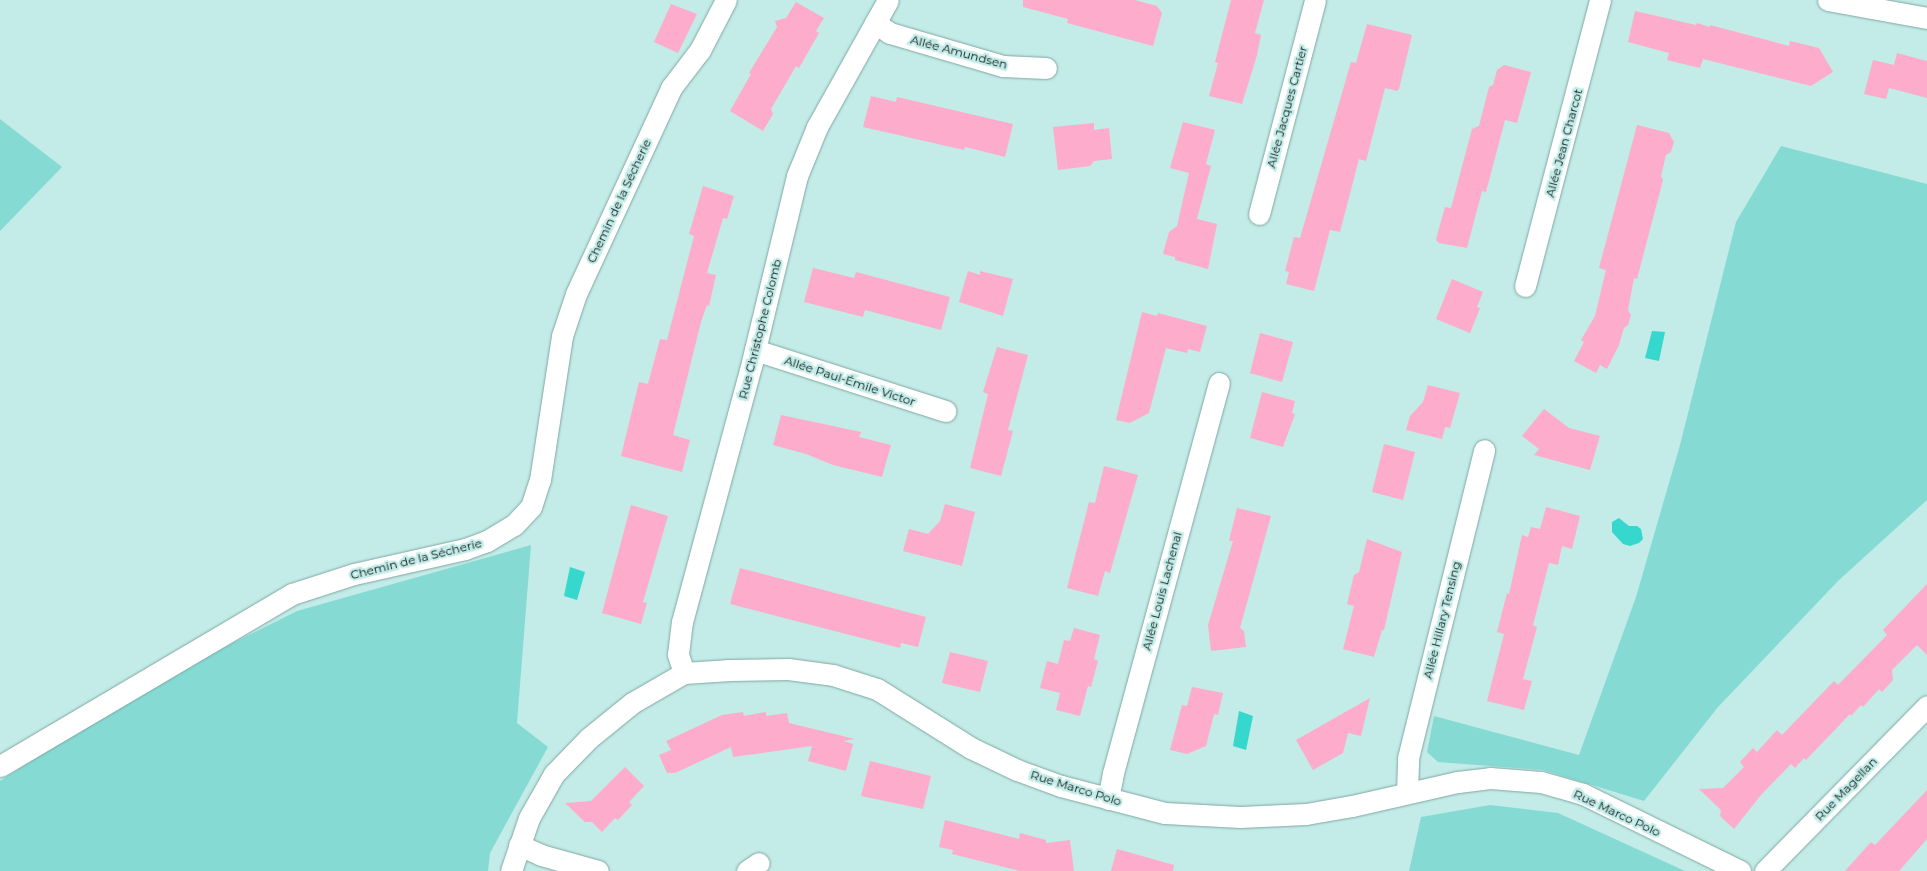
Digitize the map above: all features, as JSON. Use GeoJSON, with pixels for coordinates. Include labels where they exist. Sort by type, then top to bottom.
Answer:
{"type":"FeatureCollection","features":[{"type":"Feature","properties":{"kind":"street","name":"Chemin de la Sécherie"},"geometry":{"type":"LineString","coordinates":[[0,766],[292,594],[354,574],[465,549],[487,541],[514,525],[530,507],[540,480],[562,336],[576,294],[671,88],[700,50],[726,0]]}},
{"type":"Feature","properties":{"kind":"street","name":"Rue Christophe Colomb"},"geometry":{"type":"LineString","coordinates":[[684,674],[678,654],[682,622],[755,350],[797,176],[817,127],[888,0]]}},
{"type":"Feature","properties":{"kind":"street","name":"Allée Jacques Cartier"},"geometry":{"type":"LineString","coordinates":[[1259,214],[1316,0]]}},
{"type":"Feature","properties":{"kind":"street","name":"Allée Jean Charcot"},"geometry":{"type":"LineString","coordinates":[[1525,286],[1600,0]]}},
{"type":"Feature","properties":{"kind":"street"},"geometry":{"type":"LineString","coordinates":[[1828,0],[1902,7],[1927,18]]}},
{"type":"Feature","properties":{"kind":"street","name":"Allée Amundsen"},"geometry":{"type":"LineString","coordinates":[[875,23],[890,33],[1003,66],[1046,68]]}},
{"type":"Feature","properties":{"kind":"street","name":"Allée Paul-Émile Victor"},"geometry":{"type":"LineString","coordinates":[[755,350],[945,412]]}},
{"type":"Feature","properties":{"kind":"street","name":"Allée Louis Lachenal"},"geometry":{"type":"LineString","coordinates":[[1108,799],[1112,773],[1219,382]]}},
{"type":"Feature","properties":{"kind":"street","name":"Allée Hillary Tensing"},"geometry":{"type":"LineString","coordinates":[[1407,792],[1408,758],[1484,450]]}},
{"type":"Feature","properties":{"kind":"street","name":"Rue Marco Polo"},"geometry":{"type":"LineString","coordinates":[[510,871],[529,818],[554,774],[589,738],[632,703],[684,674],[730,670],[788,669],[834,675],[877,689],[971,748],[1017,770],[1060,786],[1165,813],[1240,817],[1306,814],[1352,806],[1445,783],[1490,778],[1541,782],[1583,794],[1740,871]]}},
{"type":"Feature","properties":{"kind":"street","name":"Rue Magellan"},"geometry":{"type":"LineString","coordinates":[[1765,871],[1927,706]]}},
{"type":"Feature","properties":{"kind":"street"},"geometry":{"type":"LineString","coordinates":[[519,845],[541,856],[598,871]]}},
{"type":"Feature","properties":{"kind":"shaded area"},"geometry":{"type":"Polygon","coordinates":[[[0,119],[62,167],[0,231],[0,119]]]}},
{"type":"Feature","properties":{"kind":"shaded area"},"geometry":{"type":"Polygon","coordinates":[[[1781,146],[1927,184],[1927,500],[1838,581],[1718,707],[1644,801],[1543,770],[1438,762],[1427,752],[1434,716],[1579,755],[1636,597],[1680,445],[1736,222],[1781,146]]]}},
{"type":"Feature","properties":{"kind":"shaded area"},"geometry":{"type":"Polygon","coordinates":[[[1652,331],[1665,332],[1659,361],[1645,358],[1652,331]]]}},
{"type":"Feature","properties":{"kind":"shaded area"},"geometry":{"type":"Polygon","coordinates":[[[1619,518],[1629,526],[1637,526],[1641,529],[1643,539],[1639,543],[1630,546],[1623,544],[1612,532],[1612,522],[1619,518]]]}},
{"type":"Feature","properties":{"kind":"shaded area"},"geometry":{"type":"Polygon","coordinates":[[[531,545],[517,723],[548,747],[490,853],[488,871],[0,871],[0,781],[39,756],[193,663],[297,611],[531,545]]]}},
{"type":"Feature","properties":{"kind":"shaded area"},"geometry":{"type":"Polygon","coordinates":[[[570,567],[585,572],[577,600],[564,596],[570,567]]]}},
{"type":"Feature","properties":{"kind":"shaded area"},"geometry":{"type":"Polygon","coordinates":[[[1239,711],[1253,716],[1246,750],[1233,746],[1239,711]]]}},
{"type":"Feature","properties":{"kind":"shaded area"},"geometry":{"type":"Polygon","coordinates":[[[1490,805],[1558,813],[1685,871],[1409,871],[1421,817],[1490,805]]]}},
{"type":"Feature","properties":{"kind":"building"},"geometry":{"type":"Polygon","coordinates":[[[1023,0],[1135,0],[1157,6],[1162,13],[1153,46],[1067,23],[1068,19],[1023,7],[1023,0]]]}},
{"type":"Feature","properties":{"kind":"building"},"geometry":{"type":"Polygon","coordinates":[[[1231,0],[1264,0],[1255,33],[1261,35],[1257,55],[1242,104],[1209,96],[1218,63],[1215,62],[1231,0]]]}},
{"type":"Feature","properties":{"kind":"building"},"geometry":{"type":"Polygon","coordinates":[[[796,2],[824,18],[816,31],[819,33],[799,68],[796,66],[771,109],[773,114],[763,131],[730,111],[751,74],[749,73],[777,27],[775,21],[786,18],[796,2]]]}},
{"type":"Feature","properties":{"kind":"building"},"geometry":{"type":"Polygon","coordinates":[[[671,4],[697,14],[678,53],[654,42],[671,4]]]}},
{"type":"Feature","properties":{"kind":"building"},"geometry":{"type":"Polygon","coordinates":[[[1635,11],[1696,25],[1697,23],[1710,27],[1710,25],[1789,46],[1790,41],[1819,48],[1833,72],[1811,86],[1703,59],[1700,68],[1667,60],[1669,53],[1628,42],[1635,11]]]}},
{"type":"Feature","properties":{"kind":"building"},"geometry":{"type":"Polygon","coordinates":[[[1367,24],[1412,35],[1399,89],[1397,91],[1385,88],[1366,161],[1359,159],[1340,232],[1330,230],[1314,291],[1286,284],[1289,272],[1285,271],[1294,237],[1300,238],[1351,62],[1356,63],[1367,24]]]}},
{"type":"Feature","properties":{"kind":"building"},"geometry":{"type":"Polygon","coordinates":[[[1897,53],[1927,61],[1927,98],[1889,88],[1886,99],[1864,94],[1873,60],[1894,65],[1897,53]]]}},
{"type":"Feature","properties":{"kind":"building"},"geometry":{"type":"Polygon","coordinates":[[[1504,65],[1531,72],[1517,123],[1505,120],[1486,192],[1482,191],[1467,248],[1439,243],[1436,240],[1445,207],[1451,208],[1472,129],[1479,126],[1489,87],[1493,85],[1497,70],[1504,65]]]}},
{"type":"Feature","properties":{"kind":"building"},"geometry":{"type":"Polygon","coordinates":[[[871,96],[896,102],[897,97],[1013,124],[1005,157],[965,147],[964,150],[863,127],[871,96]]]}},
{"type":"Feature","properties":{"kind":"building"},"geometry":{"type":"Polygon","coordinates":[[[1183,122],[1215,130],[1206,164],[1211,166],[1197,219],[1217,224],[1208,269],[1175,260],[1175,257],[1163,254],[1169,232],[1177,226],[1189,173],[1170,168],[1183,122]]]}},
{"type":"Feature","properties":{"kind":"building"},"geometry":{"type":"Polygon","coordinates":[[[1094,123],[1094,130],[1109,128],[1112,159],[1094,161],[1090,166],[1058,170],[1053,127],[1094,123]]]}},
{"type":"Feature","properties":{"kind":"building"},"geometry":{"type":"Polygon","coordinates":[[[1637,125],[1669,133],[1674,142],[1671,152],[1666,155],[1661,176],[1663,180],[1637,279],[1634,278],[1628,310],[1631,315],[1628,325],[1624,328],[1619,345],[1607,369],[1600,365],[1596,373],[1574,361],[1584,342],[1581,340],[1595,316],[1606,270],[1599,268],[1637,125]]]}},
{"type":"Feature","properties":{"kind":"building"},"geometry":{"type":"Polygon","coordinates":[[[703,186],[734,196],[727,219],[723,218],[707,273],[716,275],[709,306],[707,305],[701,322],[673,435],[690,440],[682,472],[621,456],[639,382],[648,384],[660,339],[667,340],[694,236],[689,234],[703,186]]]}},
{"type":"Feature","properties":{"kind":"building"},"geometry":{"type":"Polygon","coordinates":[[[813,268],[854,278],[856,272],[950,297],[941,330],[865,310],[863,317],[804,302],[813,268]]]}},
{"type":"Feature","properties":{"kind":"building"},"geometry":{"type":"Polygon","coordinates":[[[968,271],[980,275],[980,271],[1013,279],[1003,316],[959,302],[968,271]]]}},
{"type":"Feature","properties":{"kind":"building"},"geometry":{"type":"Polygon","coordinates":[[[1452,279],[1483,292],[1477,307],[1480,308],[1470,333],[1436,319],[1452,279]]]}},
{"type":"Feature","properties":{"kind":"building"},"geometry":{"type":"Polygon","coordinates":[[[1142,312],[1157,316],[1158,313],[1207,326],[1200,352],[1188,349],[1187,353],[1166,348],[1149,413],[1130,423],[1116,420],[1142,312]]]}},
{"type":"Feature","properties":{"kind":"building"},"geometry":{"type":"Polygon","coordinates":[[[1260,333],[1293,342],[1282,382],[1250,373],[1260,333]]]}},
{"type":"Feature","properties":{"kind":"building"},"geometry":{"type":"Polygon","coordinates":[[[997,347],[1028,355],[1008,430],[1013,431],[1001,476],[970,468],[988,394],[983,392],[997,347]]]}},
{"type":"Feature","properties":{"kind":"building"},"geometry":{"type":"Polygon","coordinates":[[[1428,385],[1460,393],[1450,428],[1445,427],[1442,439],[1406,430],[1410,416],[1423,402],[1428,385]]]}},
{"type":"Feature","properties":{"kind":"building"},"geometry":{"type":"Polygon","coordinates":[[[1262,392],[1295,401],[1292,413],[1295,414],[1283,447],[1250,438],[1262,392]]]}},
{"type":"Feature","properties":{"kind":"building"},"geometry":{"type":"Polygon","coordinates":[[[1544,409],[1569,428],[1600,436],[1590,470],[1534,455],[1539,449],[1522,436],[1544,409]]]}},
{"type":"Feature","properties":{"kind":"building"},"geometry":{"type":"Polygon","coordinates":[[[781,415],[861,432],[859,437],[891,445],[882,477],[833,465],[806,454],[773,445],[781,415]]]}},
{"type":"Feature","properties":{"kind":"building"},"geometry":{"type":"Polygon","coordinates":[[[1384,444],[1415,452],[1403,500],[1372,492],[1384,444]]]}},
{"type":"Feature","properties":{"kind":"building"},"geometry":{"type":"Polygon","coordinates":[[[1104,466],[1138,475],[1110,573],[1105,571],[1098,596],[1067,588],[1089,502],[1095,503],[1104,466]]]}},
{"type":"Feature","properties":{"kind":"building"},"geometry":{"type":"Polygon","coordinates":[[[945,504],[975,512],[962,566],[903,551],[909,529],[928,534],[940,521],[945,504]]]}},
{"type":"Feature","properties":{"kind":"building"},"geometry":{"type":"Polygon","coordinates":[[[631,505],[668,516],[643,602],[647,603],[641,624],[602,613],[631,505]]]}},
{"type":"Feature","properties":{"kind":"building"},"geometry":{"type":"Polygon","coordinates":[[[1546,507],[1580,516],[1572,549],[1562,546],[1558,565],[1549,563],[1533,625],[1537,627],[1523,679],[1532,681],[1524,710],[1487,701],[1504,634],[1497,632],[1507,593],[1509,594],[1522,535],[1528,537],[1531,527],[1540,529],[1546,507]]]}},
{"type":"Feature","properties":{"kind":"building"},"geometry":{"type":"Polygon","coordinates":[[[1237,508],[1271,516],[1240,628],[1244,631],[1246,647],[1211,651],[1208,625],[1233,541],[1229,541],[1237,508]]]}},
{"type":"Feature","properties":{"kind":"building"},"geometry":{"type":"Polygon","coordinates":[[[1367,539],[1402,552],[1384,630],[1382,630],[1374,657],[1343,649],[1354,606],[1347,604],[1354,575],[1359,572],[1367,539]]]}},
{"type":"Feature","properties":{"kind":"building"},"geometry":{"type":"Polygon","coordinates":[[[740,568],[926,617],[918,647],[901,643],[900,648],[730,604],[740,568]]]}},
{"type":"Feature","properties":{"kind":"building"},"geometry":{"type":"Polygon","coordinates":[[[1927,584],[1927,655],[1917,645],[1892,670],[1893,680],[1882,692],[1879,689],[1863,707],[1861,705],[1851,716],[1850,714],[1806,760],[1804,758],[1795,768],[1791,764],[1761,795],[1734,829],[1720,816],[1721,810],[1699,789],[1723,788],[1744,767],[1740,762],[1753,748],[1757,752],[1777,730],[1782,735],[1834,681],[1838,685],[1887,635],[1883,630],[1927,584]]]}},
{"type":"Feature","properties":{"kind":"building"},"geometry":{"type":"Polygon","coordinates":[[[1074,628],[1100,635],[1094,659],[1098,661],[1091,687],[1088,686],[1080,716],[1056,710],[1060,693],[1040,688],[1047,661],[1058,664],[1064,640],[1070,641],[1074,628]]]}},
{"type":"Feature","properties":{"kind":"building"},"geometry":{"type":"Polygon","coordinates":[[[950,652],[988,661],[980,692],[942,683],[950,652]]]}},
{"type":"Feature","properties":{"kind":"building"},"geometry":{"type":"Polygon","coordinates":[[[1192,687],[1223,693],[1218,715],[1214,714],[1206,746],[1187,754],[1170,750],[1182,705],[1187,706],[1192,687]]]}},
{"type":"Feature","properties":{"kind":"building"},"geometry":{"type":"Polygon","coordinates":[[[1370,698],[1361,736],[1348,733],[1343,753],[1313,770],[1296,740],[1370,698]]]}},
{"type":"Feature","properties":{"kind":"building"},"geometry":{"type":"Polygon","coordinates":[[[743,712],[744,716],[766,712],[766,716],[787,713],[789,723],[855,739],[844,741],[853,744],[846,771],[808,761],[812,746],[733,757],[731,747],[675,773],[667,773],[659,755],[671,750],[666,741],[722,715],[743,712]]]}},
{"type":"Feature","properties":{"kind":"building"},"geometry":{"type":"Polygon","coordinates":[[[870,761],[931,776],[923,809],[861,796],[870,761]]]}},
{"type":"Feature","properties":{"kind":"building"},"geometry":{"type":"Polygon","coordinates":[[[625,767],[644,786],[629,802],[632,805],[618,820],[615,818],[602,832],[592,822],[585,822],[565,803],[591,801],[625,767]]]}},
{"type":"Feature","properties":{"kind":"building"},"geometry":{"type":"Polygon","coordinates":[[[1927,790],[1927,839],[1899,871],[1845,871],[1871,842],[1875,845],[1927,790]]]}},
{"type":"Feature","properties":{"kind":"building"},"geometry":{"type":"Polygon","coordinates":[[[945,820],[1019,839],[1020,833],[1046,840],[1046,843],[1070,840],[1074,871],[1020,871],[952,854],[953,850],[939,847],[945,820]]]}},
{"type":"Feature","properties":{"kind":"building"},"geometry":{"type":"Polygon","coordinates":[[[1117,849],[1174,865],[1173,871],[1111,871],[1117,849]]]}}]}
